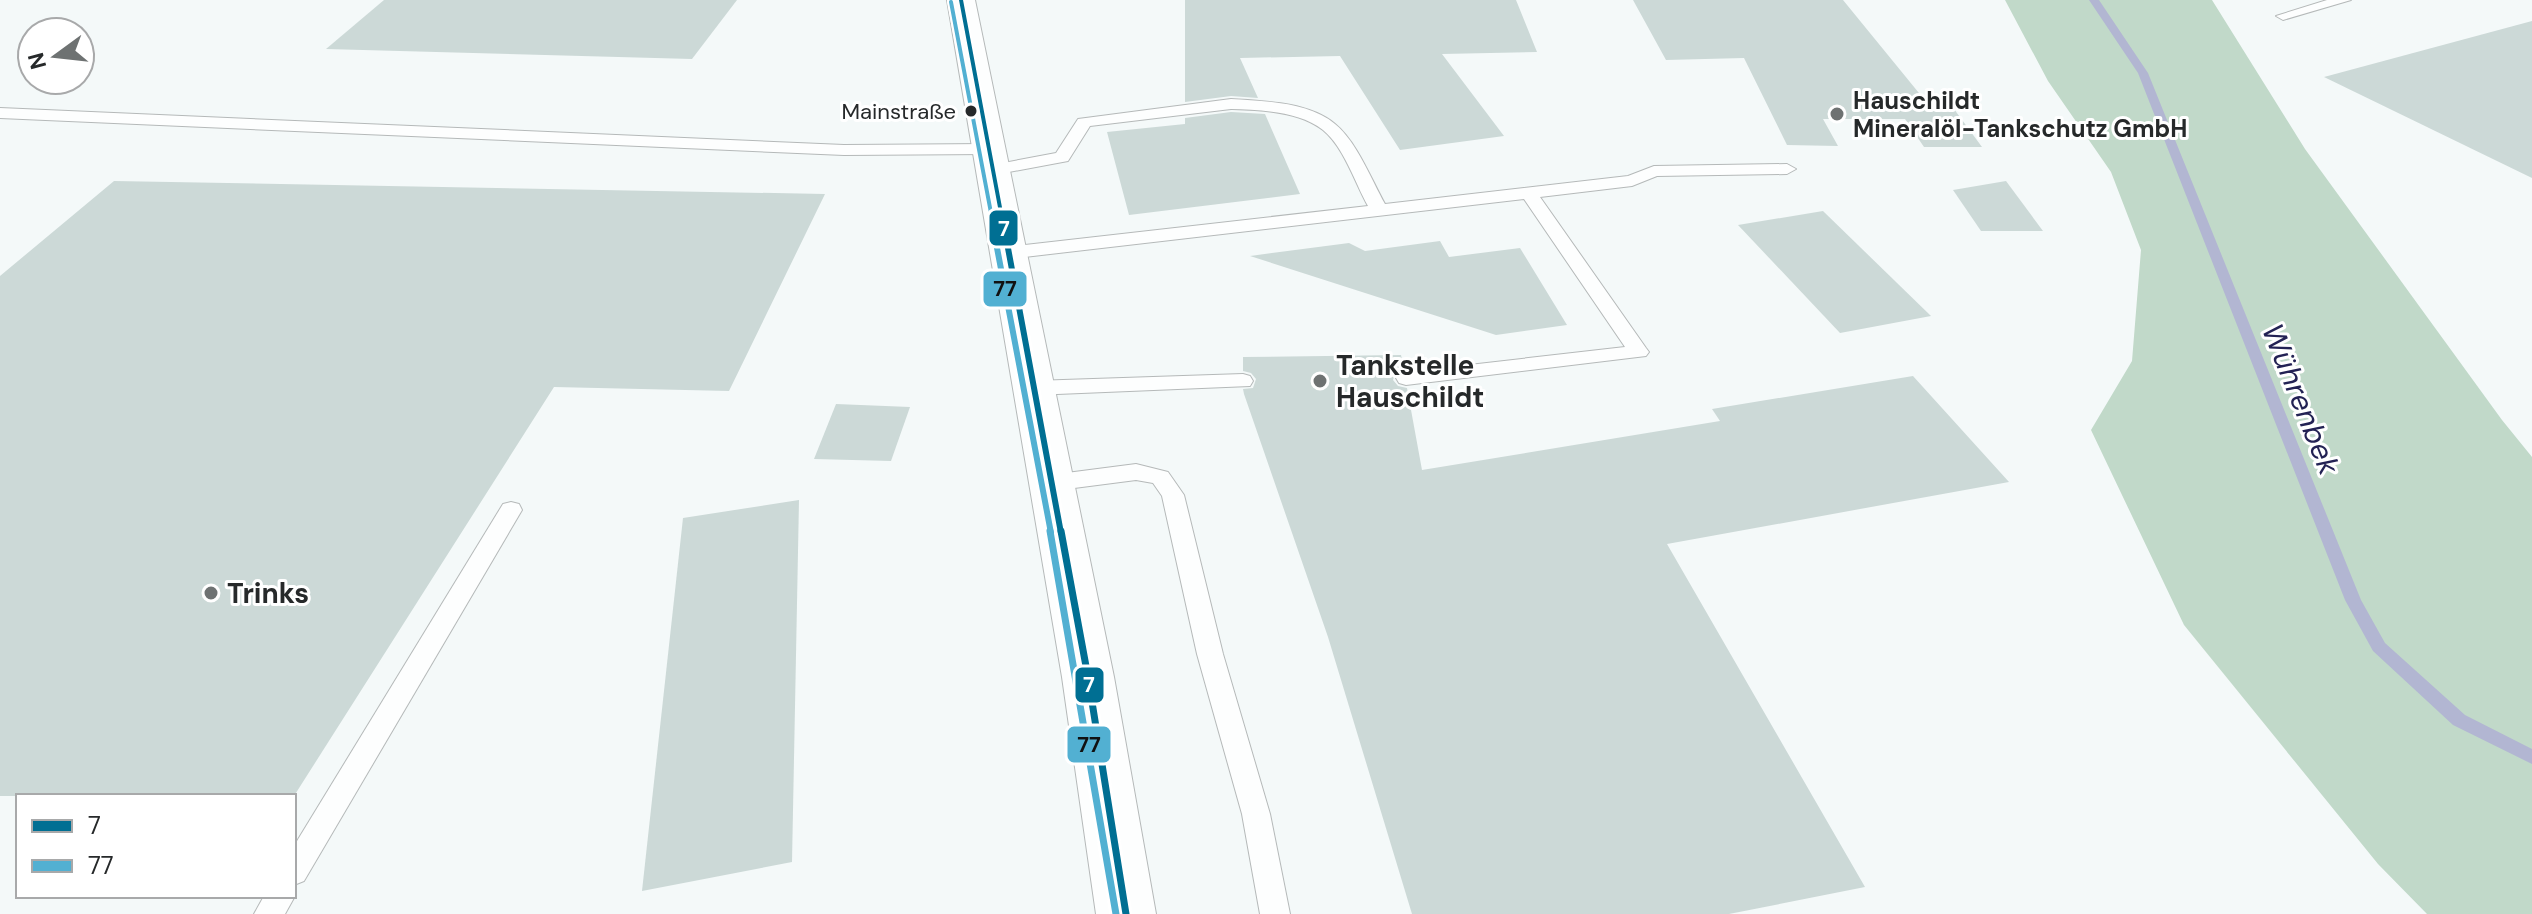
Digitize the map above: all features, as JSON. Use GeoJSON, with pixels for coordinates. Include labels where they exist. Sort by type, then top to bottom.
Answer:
{"type":"FeatureCollection","features":[{"type":"Feature","properties":{"kind":"street"},"geometry":{"type":"LineString","coordinates":[[961,0],[1088,677],[1126,914]]}},
{"type":"Feature","properties":{"kind":"lane"},"geometry":{"type":"LineString","coordinates":[[2283,16],[2344,0]]}},
{"type":"Feature","properties":{"kind":"lane"},"geometry":{"type":"LineString","coordinates":[[0,113],[844,150],[991,160],[1062,157],[1084,122],[1231,104],[1255,105],[1328,127],[1380,211]]}},
{"type":"Feature","properties":{"kind":"lane"},"geometry":{"type":"LineString","coordinates":[[1007,253],[1632,181],[1654,171],[1787,169]]}},
{"type":"Feature","properties":{"kind":"lane"},"geometry":{"type":"LineString","coordinates":[[1406,378],[1639,352],[1529,194]]}},
{"type":"Feature","properties":{"kind":"lane"},"geometry":{"type":"LineString","coordinates":[[1033,388],[1243,381]]}},
{"type":"Feature","properties":{"kind":"lane"},"geometry":{"type":"LineString","coordinates":[[1051,483],[1136,472],[1160,477],[1173,495],[1210,654],[1256,814],[1275,914]]}},
{"type":"Feature","properties":{"kind":"lane"},"geometry":{"type":"LineString","coordinates":[[296,869],[511,510]]}},
{"type":"Feature","properties":{"kind":"green space"},"geometry":{"type":"Polygon","coordinates":[[[2005,0],[2212,0],[2305,149],[2532,457],[2532,914],[2427,914],[2378,864],[2184,625],[2091,430],[2132,361],[2141,250],[2111,172],[2048,81],[2005,0]]]}},
{"type":"Feature","properties":{"kind":"building"},"geometry":{"type":"Polygon","coordinates":[[[384,0],[737,0],[692,59],[326,49],[384,0]]]}},
{"type":"Feature","properties":{"kind":"building"},"geometry":{"type":"Polygon","coordinates":[[[1185,0],[1516,0],[1537,52],[1442,54],[1504,136],[1400,150],[1340,56],[1240,58],[1258,98],[1231,96],[1185,102],[1185,0]]]}},
{"type":"Feature","properties":{"kind":"building"},"geometry":{"type":"Polygon","coordinates":[[[1633,0],[1843,0],[1932,109],[1954,109],[1982,147],[1924,147],[1905,119],[1823,119],[1838,146],[1787,145],[1744,58],[1666,60],[1633,0]]]}},
{"type":"Feature","properties":{"kind":"building"},"geometry":{"type":"Polygon","coordinates":[[[2532,21],[2532,178],[2324,77],[2532,21]]]}},
{"type":"Feature","properties":{"kind":"building"},"geometry":{"type":"Polygon","coordinates":[[[1231,112],[1265,114],[1300,194],[1129,215],[1107,132],[1185,124],[1185,118],[1231,112]]]}},
{"type":"Feature","properties":{"kind":"building","name":"Trinks"},"geometry":{"type":"Polygon","coordinates":[[[114,181],[825,194],[729,391],[554,387],[295,794],[0,796],[0,276],[114,181]]]}},
{"type":"Feature","properties":{"kind":"building"},"geometry":{"type":"Polygon","coordinates":[[[2006,181],[2043,231],[1981,231],[1953,190],[2006,181]]]}},
{"type":"Feature","properties":{"kind":"building"},"geometry":{"type":"Polygon","coordinates":[[[1823,211],[1931,316],[1840,333],[1738,225],[1823,211]]]}},
{"type":"Feature","properties":{"kind":"building"},"geometry":{"type":"Polygon","coordinates":[[[1440,241],[1449,257],[1520,248],[1567,325],[1496,335],[1250,256],[1349,243],[1365,251],[1440,241]]]}},
{"type":"Feature","properties":{"kind":"building"},"geometry":{"type":"Polygon","coordinates":[[[1401,355],[1404,369],[1396,371],[1393,380],[1398,386],[1407,388],[1422,470],[1720,421],[1712,409],[1913,376],[2009,482],[1667,544],[1865,887],[1729,914],[1412,914],[1328,637],[1243,389],[1253,388],[1256,379],[1251,373],[1243,371],[1243,357],[1401,355]]]}},
{"type":"Feature","properties":{"kind":"building"},"geometry":{"type":"Polygon","coordinates":[[[836,404],[910,407],[891,461],[814,459],[836,404]]]}},
{"type":"Feature","properties":{"kind":"building"},"geometry":{"type":"Polygon","coordinates":[[[799,500],[792,862],[642,891],[683,518],[799,500]]]}},
{"type":"Feature","properties":{"kind":"waterway","name":"Wührenbek"},"geometry":{"type":"LineString","coordinates":[[2094,0],[2143,73],[2353,600],[2379,647],[2459,720],[2532,757]]}},
{"type":"Feature","properties":{"kind":"transit line","name":"7"},"geometry":{"type":"LineString","coordinates":[[961,0],[1088,677],[1126,914]]}},
{"type":"Feature","properties":{"kind":"transit line","name":"77"},"geometry":{"type":"LineString","coordinates":[[951,2],[1078,679],[1116,914]]}},
{"type":"Feature","properties":{"kind":"place","name":"Mainstraße"},"geometry":{"type":"Point","coordinates":[971,111]}},
{"type":"Feature","properties":{"kind":"place","name":"Hauschildt Mineralöl-Tankschutz GmbH"},"geometry":{"type":"Point","coordinates":[1837,114]}},
{"type":"Feature","properties":{"kind":"place","name":"Tankstelle Hauschildt"},"geometry":{"type":"Point","coordinates":[1320,381]}},
{"type":"Feature","properties":{"kind":"place","name":"Trinks"},"geometry":{"type":"Point","coordinates":[211,593]}}]}
